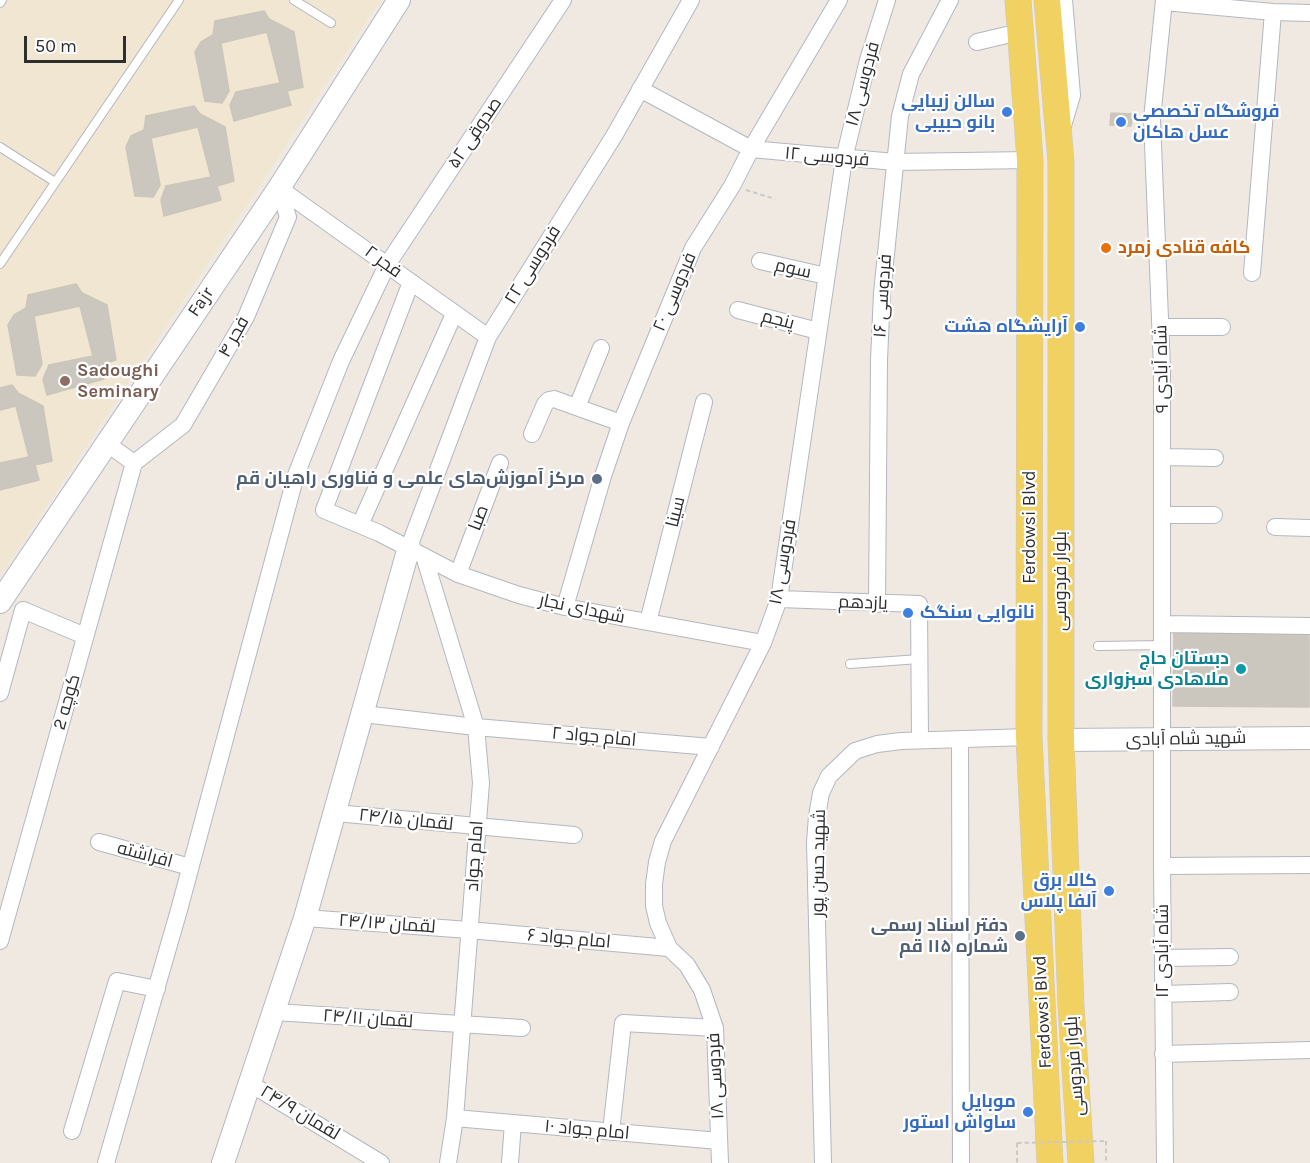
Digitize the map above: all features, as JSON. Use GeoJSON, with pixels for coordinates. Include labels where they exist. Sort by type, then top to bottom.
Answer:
{"type":"FeatureCollection","features":[{"type":"Feature","properties":{"kind":"main road"},"geometry":{"type":"LineString","coordinates":[[1018,0],[1030,149]]}},
{"type":"Feature","properties":{"kind":"main road"},"geometry":{"type":"LineString","coordinates":[[1047,0],[1058,133]]}},
{"type":"Feature","properties":{"kind":"main road","name":"بلوار فردوسی"},"geometry":{"type":"LineString","coordinates":[[1058,133],[1061,162],[1061,741],[1071,1006],[1081,1163]]}},
{"type":"Feature","properties":{"kind":"main road","name":"Ferdowsi Blvd"},"geometry":{"type":"LineString","coordinates":[[1030,149],[1029,737],[1050,1163]]}},
{"type":"Feature","properties":{"kind":"street","name":"Fajr"},"geometry":{"type":"LineString","coordinates":[[0,602],[279,188],[399,0]]}},
{"type":"Feature","properties":{"kind":"street","name":"صدوقی ۵۲"},"geometry":{"type":"LineString","coordinates":[[106,1163],[157,989],[296,475],[341,361],[387,265],[563,0]]}},
{"type":"Feature","properties":{"kind":"street","name":"فردوسی ۲۲"},"geometry":{"type":"LineString","coordinates":[[417,552],[488,337],[614,136],[691,0]]}},
{"type":"Feature","properties":{"kind":"street","name":"فردوسی ۲۰"},"geometry":{"type":"LineString","coordinates":[[565,608],[603,476],[621,423],[693,248],[732,186],[751,149],[839,0]]}},
{"type":"Feature","properties":{"kind":"street","name":"فردوسی ۱۸"},"geometry":{"type":"LineString","coordinates":[[720,1163],[715,1028],[702,990],[687,965],[669,948],[658,923],[654,906],[657,862],[663,841],[763,643],[779,599],[844,159],[868,60],[887,0]]}},
{"type":"Feature","properties":{"kind":"street","name":"فردوسی ۱۶"},"geometry":{"type":"LineString","coordinates":[[877,604],[879,360],[882,293],[900,116],[911,74],[950,0]]}},
{"type":"Feature","properties":{"kind":"street","name":"Ferdowsi Blvd"},"geometry":{"type":"LineString","coordinates":[[1009,0],[1018,106],[1030,149]]}},
{"type":"Feature","properties":{"kind":"street","name":"بلوار فردوسی"},"geometry":{"type":"LineString","coordinates":[[1058,133],[1069,95],[1061,0]]}},
{"type":"Feature","properties":{"kind":"street"},"geometry":{"type":"LineString","coordinates":[[1164,1],[1246,5],[1273,12],[1310,13]]}},
{"type":"Feature","properties":{"kind":"street","name":"شاه آبادی ۹"},"geometry":{"type":"LineString","coordinates":[[1162,740],[1164,515],[1161,327],[1152,119],[1164,1]]}},
{"type":"Feature","properties":{"kind":"street"},"geometry":{"type":"LineString","coordinates":[[1252,273],[1273,12]]}},
{"type":"Feature","properties":{"kind":"street"},"geometry":{"type":"LineString","coordinates":[[977,42],[1011,34]]}},
{"type":"Feature","properties":{"kind":"street","name":"فردوسی ۱۲"},"geometry":{"type":"LineString","coordinates":[[640,89],[751,149],[895,162],[1030,149]]}},
{"type":"Feature","properties":{"kind":"street","name":"فجر ۲"},"geometry":{"type":"LineString","coordinates":[[279,188],[488,337]]}},
{"type":"Feature","properties":{"kind":"street","name":"فجر ۴"},"geometry":{"type":"LineString","coordinates":[[134,463],[183,425],[246,318],[288,217],[279,188]]}},
{"type":"Feature","properties":{"kind":"street","name":"سوم"},"geometry":{"type":"LineString","coordinates":[[760,261],[826,276]]}},
{"type":"Feature","properties":{"kind":"street","name":"شهدای نجار"},"geometry":{"type":"LineString","coordinates":[[411,282],[324,510],[417,552],[458,574],[519,595],[565,608],[763,643]]}},
{"type":"Feature","properties":{"kind":"street","name":"پنجم"},"geometry":{"type":"LineString","coordinates":[[738,310],[818,331]]}},
{"type":"Feature","properties":{"kind":"street"},"geometry":{"type":"LineString","coordinates":[[360,525],[454,314]]}},
{"type":"Feature","properties":{"kind":"street"},"geometry":{"type":"LineString","coordinates":[[1161,327],[1222,327]]}},
{"type":"Feature","properties":{"kind":"street"},"geometry":{"type":"LineString","coordinates":[[577,407],[601,348]]}},
{"type":"Feature","properties":{"kind":"street"},"geometry":{"type":"LineString","coordinates":[[532,434],[549,400],[554,399],[621,423]]}},
{"type":"Feature","properties":{"kind":"street","name":"سینا"},"geometry":{"type":"LineString","coordinates":[[648,622],[704,402]]}},
{"type":"Feature","properties":{"kind":"street"},"geometry":{"type":"LineString","coordinates":[[105,443],[134,463]]}},
{"type":"Feature","properties":{"kind":"street"},"geometry":{"type":"LineString","coordinates":[[1163,457],[1215,458]]}},
{"type":"Feature","properties":{"kind":"street","name":"کوچه 2"},"geometry":{"type":"LineString","coordinates":[[0,942],[3,919],[134,463]]}},
{"type":"Feature","properties":{"kind":"street","name":"صبا"},"geometry":{"type":"LineString","coordinates":[[458,574],[500,463]]}},
{"type":"Feature","properties":{"kind":"street"},"geometry":{"type":"LineString","coordinates":[[1164,515],[1214,515]]}},
{"type":"Feature","properties":{"kind":"street"},"geometry":{"type":"LineString","coordinates":[[1275,527],[1310,528]]}},
{"type":"Feature","properties":{"kind":"street"},"geometry":{"type":"LineString","coordinates":[[223,1163],[305,918],[363,714],[417,552]]}},
{"type":"Feature","properties":{"kind":"street","name":"امام جواد"},"geometry":{"type":"LineString","coordinates":[[417,552],[476,727],[481,783],[455,1118],[448,1163]]}},
{"type":"Feature","properties":{"kind":"street","name":"یازدهم"},"geometry":{"type":"LineString","coordinates":[[779,599],[919,604],[920,740]]}},
{"type":"Feature","properties":{"kind":"street"},"geometry":{"type":"LineString","coordinates":[[0,693],[23,610],[85,636]]}},
{"type":"Feature","properties":{"kind":"street"},"geometry":{"type":"LineString","coordinates":[[1164,624],[1310,627]]}},
{"type":"Feature","properties":{"kind":"street","name":"امام جواد ۲"},"geometry":{"type":"LineString","coordinates":[[363,714],[476,727],[711,747]]}},
{"type":"Feature","properties":{"kind":"street","name":"شهید حسن پور"},"geometry":{"type":"LineString","coordinates":[[823,1163],[815,842],[821,793],[829,776],[855,751],[877,744],[920,740],[1029,737]]}},
{"type":"Feature","properties":{"kind":"street","name":"شهید شاه آبادی"},"geometry":{"type":"LineString","coordinates":[[1061,741],[1310,738]]}},
{"type":"Feature","properties":{"kind":"street"},"geometry":{"type":"LineString","coordinates":[[960,740],[961,1163]]}},
{"type":"Feature","properties":{"kind":"street","name":"شاه آبادی ۱۲"},"geometry":{"type":"LineString","coordinates":[[1162,740],[1165,1163]]}},
{"type":"Feature","properties":{"kind":"street","name":"لقمان ۲۴/۱۵"},"geometry":{"type":"LineString","coordinates":[[336,813],[476,828],[574,835]]}},
{"type":"Feature","properties":{"kind":"street","name":"افراشته"},"geometry":{"type":"LineString","coordinates":[[99,842],[190,867]]}},
{"type":"Feature","properties":{"kind":"street"},"geometry":{"type":"LineString","coordinates":[[1162,866],[1310,865]]}},
{"type":"Feature","properties":{"kind":"street","name":"لقمان ۲۴/۱۳"},"geometry":{"type":"LineString","coordinates":[[305,918],[469,930]]}},
{"type":"Feature","properties":{"kind":"street","name":"امام جواد ۶"},"geometry":{"type":"LineString","coordinates":[[469,930],[669,948]]}},
{"type":"Feature","properties":{"kind":"street"},"geometry":{"type":"LineString","coordinates":[[1163,958],[1230,957]]}},
{"type":"Feature","properties":{"kind":"street"},"geometry":{"type":"LineString","coordinates":[[72,1131],[117,981],[157,989]]}},
{"type":"Feature","properties":{"kind":"street"},"geometry":{"type":"LineString","coordinates":[[1163,994],[1230,992]]}},
{"type":"Feature","properties":{"kind":"street","name":"لقمان ۲۴/۱۱"},"geometry":{"type":"LineString","coordinates":[[275,1012],[522,1028]]}},
{"type":"Feature","properties":{"kind":"street"},"geometry":{"type":"LineString","coordinates":[[610,1132],[623,1023],[715,1028]]}},
{"type":"Feature","properties":{"kind":"street"},"geometry":{"type":"LineString","coordinates":[[1163,1054],[1310,1050]]}},
{"type":"Feature","properties":{"kind":"street","name":"لقمان ۲۴/۹"},"geometry":{"type":"LineString","coordinates":[[249,1083],[381,1163]]}},
{"type":"Feature","properties":{"kind":"street","name":"امام جواد ۱۰"},"geometry":{"type":"LineString","coordinates":[[455,1118],[719,1141]]}},
{"type":"Feature","properties":{"kind":"street"},"geometry":{"type":"LineString","coordinates":[[510,1163],[513,1123]]}},
{"type":"Feature","properties":{"kind":"lane"},"geometry":{"type":"LineString","coordinates":[[0,264],[180,0]]}},
{"type":"Feature","properties":{"kind":"lane"},"geometry":{"type":"LineString","coordinates":[[294,0],[330,23]]}},
{"type":"Feature","properties":{"kind":"lane"},"geometry":{"type":"LineString","coordinates":[[0,147],[56,182]]}},
{"type":"Feature","properties":{"kind":"lane"},"geometry":{"type":"LineString","coordinates":[[1098,646],[1164,645]]}},
{"type":"Feature","properties":{"kind":"lane"},"geometry":{"type":"LineString","coordinates":[[850,664],[919,659]]}},
{"type":"Feature","properties":{"kind":"path"},"geometry":{"type":"LineString","coordinates":[[732,186],[775,199]]}},
{"type":"Feature","properties":{"kind":"path"},"geometry":{"type":"LineString","coordinates":[[1017,1163],[1017,1143],[1106,1141],[1106,1163]]}},
{"type":"Feature","properties":{"kind":"shaded area","name":"Sadoughi Seminary"},"geometry":{"type":"Polygon","coordinates":[[[0,0],[380,0],[259,187],[0,576],[0,0]]]}},
{"type":"Feature","properties":{"kind":"building"},"geometry":{"type":"Polygon","coordinates":[[[264,11],[269,19],[294,32],[303,87],[287,91],[291,105],[234,121],[230,105],[236,92],[280,83],[267,32],[221,43],[229,91],[222,103],[205,101],[195,52],[201,42],[213,35],[215,21],[264,11]]]}},
{"type":"Feature","properties":{"kind":"building"},"geometry":{"type":"Polygon","coordinates":[[[194,106],[200,114],[225,127],[234,181],[217,186],[221,200],[164,216],[161,200],[166,186],[211,177],[198,127],[151,138],[160,185],[153,197],[135,196],[126,147],[131,136],[144,130],[146,116],[194,106]]]}},
{"type":"Feature","properties":{"kind":"building","name":"فروشگاه تخصصی عسل هاکان"},"geometry":{"type":"Polygon","coordinates":[[[1111,113],[1133,114],[1131,126],[1110,125],[1111,113]]]}},
{"type":"Feature","properties":{"kind":"building"},"geometry":{"type":"Polygon","coordinates":[[[76,284],[82,293],[107,305],[116,360],[100,365],[104,379],[47,395],[43,379],[49,365],[93,356],[80,306],[34,316],[42,364],[35,376],[17,375],[8,325],[14,315],[26,308],[28,295],[76,284]]]}},
{"type":"Feature","properties":{"kind":"building"},"geometry":{"type":"Polygon","coordinates":[[[12,385],[18,393],[43,406],[52,461],[35,465],[39,480],[0,490],[0,463],[29,457],[16,406],[0,410],[0,388],[12,385]]]}},
{"type":"Feature","properties":{"kind":"building","name":"دبستان حاج ملاهادی سبزواری"},"geometry":{"type":"Polygon","coordinates":[[[1174,632],[1309,632],[1309,707],[1173,706],[1174,632]]]}},
{"type":"Feature","properties":{"kind":"place","name":"سالن زیبایی بانو حبیبی"},"geometry":{"type":"Point","coordinates":[1007,112]}},
{"type":"Feature","properties":{"kind":"place","name":"فروشگاه تخصصی عسل هاکان"},"geometry":{"type":"Point","coordinates":[1121,122]}},
{"type":"Feature","properties":{"kind":"place","name":"کافه قنادی زمرد"},"geometry":{"type":"Point","coordinates":[1106,248]}},
{"type":"Feature","properties":{"kind":"place","name":"آرایشگاه هشت"},"geometry":{"type":"Point","coordinates":[1080,327]}},
{"type":"Feature","properties":{"kind":"place","name":"Sadoughi Seminary"},"geometry":{"type":"Point","coordinates":[65,381]}},
{"type":"Feature","properties":{"kind":"place","name":"مرکز آموزش‌های علمی و فناوری راهیان قم"},"geometry":{"type":"Point","coordinates":[597,479]}},
{"type":"Feature","properties":{"kind":"place","name":"نانوایی سنگک"},"geometry":{"type":"Point","coordinates":[908,613]}},
{"type":"Feature","properties":{"kind":"place","name":"دبستان حاج ملاهادی سبزواری"},"geometry":{"type":"Point","coordinates":[1241,669]}},
{"type":"Feature","properties":{"kind":"place","name":"کالا برق آلفا پلاس"},"geometry":{"type":"Point","coordinates":[1109,891]}},
{"type":"Feature","properties":{"kind":"place","name":"دفتر اسناد رسمی شماره ۱۱۵ قم"},"geometry":{"type":"Point","coordinates":[1020,936]}},
{"type":"Feature","properties":{"kind":"place","name":"موبایل ساواش استور"},"geometry":{"type":"Point","coordinates":[1028,1112]}}]}
